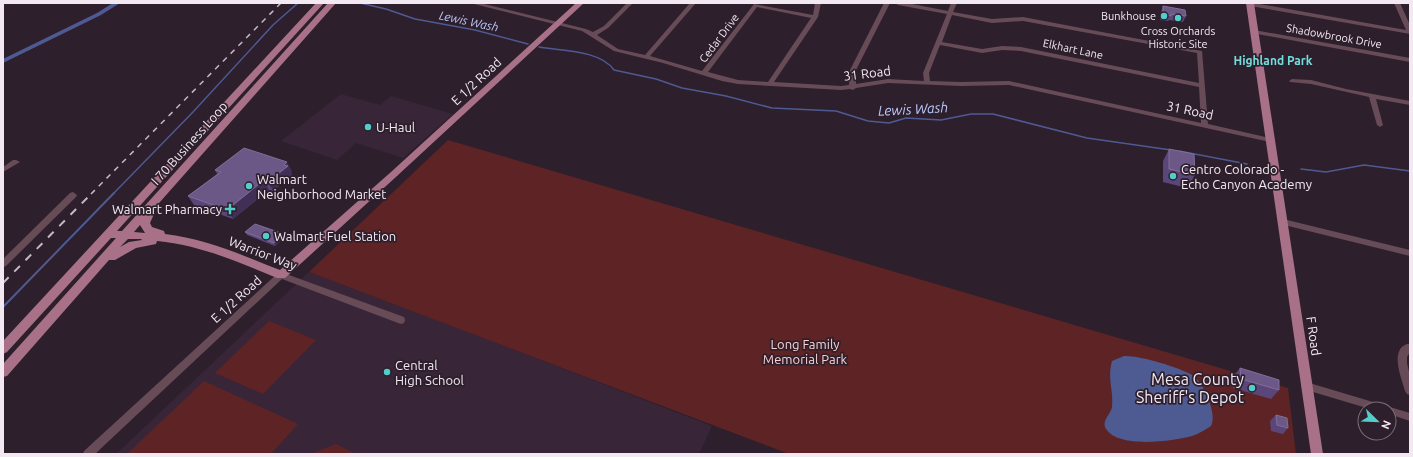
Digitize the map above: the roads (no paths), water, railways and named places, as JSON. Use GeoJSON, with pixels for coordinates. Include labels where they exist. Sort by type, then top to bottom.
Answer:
{"type":"FeatureCollection","features":[{"type":"Feature","properties":{"kind":"main road","name":"I 70 Business Loop"},"geometry":{"type":"LineString","coordinates":[[3,349],[320,3]]}},
{"type":"Feature","properties":{"kind":"main road","name":"I 70 Business Loop"},"geometry":{"type":"LineString","coordinates":[[3,372],[332,3]]}},
{"type":"Feature","properties":{"kind":"main road","name":"E 1/2 Road"},"geometry":{"type":"LineString","coordinates":[[281,275],[394,174],[580,3]]}},
{"type":"Feature","properties":{"kind":"main road","name":"F Road"},"geometry":{"type":"LineString","coordinates":[[1250,3],[1317,454]]}},
{"type":"Feature","properties":{"kind":"main road"},"geometry":{"type":"LineString","coordinates":[[171,184],[150,212],[144,227],[178,239]]}},
{"type":"Feature","properties":{"kind":"main road","name":"Warrior Way"},"geometry":{"type":"LineString","coordinates":[[109,234],[178,239],[210,247],[281,275]]}},
{"type":"Feature","properties":{"kind":"main road"},"geometry":{"type":"LineString","coordinates":[[70,298],[103,264],[127,247],[148,241],[178,239]]}},
{"type":"Feature","properties":{"kind":"street","name":"31 Road"},"geometry":{"type":"LineString","coordinates":[[473,3],[584,30],[594,34],[609,47],[616,50],[670,63],[734,82],[836,88],[853,88],[888,81],[961,84],[1009,83],[1270,140]]}},
{"type":"Feature","properties":{"kind":"street"},"geometry":{"type":"LineString","coordinates":[[594,34],[606,27],[630,3]]}},
{"type":"Feature","properties":{"kind":"street"},"geometry":{"type":"LineString","coordinates":[[646,57],[693,3]]}},
{"type":"Feature","properties":{"kind":"street"},"geometry":{"type":"LineString","coordinates":[[770,84],[816,17],[818,3]]}},
{"type":"Feature","properties":{"kind":"street"},"geometry":{"type":"LineString","coordinates":[[853,88],[853,70],[887,3]]}},
{"type":"Feature","properties":{"kind":"street"},"geometry":{"type":"LineString","coordinates":[[898,3],[992,21],[1009,18],[1023,19],[1200,52],[1205,125]]}},
{"type":"Feature","properties":{"kind":"street"},"geometry":{"type":"LineString","coordinates":[[927,82],[926,73],[954,3]]}},
{"type":"Feature","properties":{"kind":"street"},"geometry":{"type":"LineString","coordinates":[[1250,3],[1410,32]]}},
{"type":"Feature","properties":{"kind":"street"},"geometry":{"type":"LineString","coordinates":[[1397,3],[1410,32]]}},
{"type":"Feature","properties":{"kind":"street","name":"Cedar Drive"},"geometry":{"type":"LineString","coordinates":[[704,74],[756,5],[816,17]]}},
{"type":"Feature","properties":{"kind":"street","name":"Shadowbrook Drive"},"geometry":{"type":"LineString","coordinates":[[1254,32],[1410,60]]}},
{"type":"Feature","properties":{"kind":"street","name":"Elkhart Lane"},"geometry":{"type":"LineString","coordinates":[[938,44],[982,51],[1002,48],[1021,49],[1202,86]]}},
{"type":"Feature","properties":{"kind":"street"},"geometry":{"type":"LineString","coordinates":[[1292,81],[1311,82],[1346,91],[1410,103]]}},
{"type":"Feature","properties":{"kind":"street"},"geometry":{"type":"LineString","coordinates":[[1372,96],[1380,125]]}},
{"type":"Feature","properties":{"kind":"street"},"geometry":{"type":"LineString","coordinates":[[3,170],[16,162]]}},
{"type":"Feature","properties":{"kind":"street"},"geometry":{"type":"LineString","coordinates":[[3,264],[73,196]]}},
{"type":"Feature","properties":{"kind":"street"},"geometry":{"type":"LineString","coordinates":[[1283,222],[1410,253]]}},
{"type":"Feature","properties":{"kind":"street","name":"Warrior Way"},"geometry":{"type":"LineString","coordinates":[[281,275],[401,320]]}},
{"type":"Feature","properties":{"kind":"street","name":"E 1/2 Road"},"geometry":{"type":"LineString","coordinates":[[88,454],[281,275]]}},
{"type":"Feature","properties":{"kind":"street"},"geometry":{"type":"LineString","coordinates":[[1410,348],[1407,348],[1402,352],[1401,360],[1410,391]]}},
{"type":"Feature","properties":{"kind":"street"},"geometry":{"type":"LineString","coordinates":[[1306,386],[1358,401]]}},
{"type":"Feature","properties":{"kind":"street"},"geometry":{"type":"LineString","coordinates":[[1397,412],[1410,416]]}},
{"type":"Feature","properties":{"kind":"water"},"geometry":{"type":"Polygon","coordinates":[[[1124,356],[1139,357],[1158,362],[1186,372],[1196,378],[1205,391],[1211,407],[1213,421],[1211,426],[1192,436],[1172,440],[1147,442],[1134,441],[1122,439],[1113,435],[1106,429],[1105,426],[1105,420],[1112,407],[1110,374],[1112,361],[1124,356]]]}},
{"type":"Feature","properties":{"kind":"waterway"},"geometry":{"type":"LineString","coordinates":[[3,61],[99,14],[117,3]]}},
{"type":"Feature","properties":{"kind":"waterway"},"geometry":{"type":"LineString","coordinates":[[113,194],[193,112],[273,25],[298,3]]}},
{"type":"Feature","properties":{"kind":"waterway","name":"Lewis Wash"},"geometry":{"type":"LineString","coordinates":[[360,3],[386,9],[415,19],[475,30],[528,44]]}},
{"type":"Feature","properties":{"kind":"waterway","name":"Lewis Wash"},"geometry":{"type":"LineString","coordinates":[[539,47],[580,52],[608,63],[614,70],[656,79],[682,88],[726,96],[772,108],[836,111],[868,121],[889,123],[906,118],[941,120],[971,114],[993,114],[1087,138],[1171,150]]}},
{"type":"Feature","properties":{"kind":"waterway","name":"Lewis Wash"},"geometry":{"type":"LineString","coordinates":[[1179,151],[1247,164]]}},
{"type":"Feature","properties":{"kind":"waterway","name":"Lewis Wash"},"geometry":{"type":"LineString","coordinates":[[1301,169],[1326,172],[1364,165],[1410,171]]}},
{"type":"Feature","properties":{"kind":"waterway"},"geometry":{"type":"LineString","coordinates":[[3,307],[114,193]]}},
{"type":"Feature","properties":{"kind":"railway"},"geometry":{"type":"LineString","coordinates":[[91,194],[281,3]]}},
{"type":"Feature","properties":{"kind":"railway"},"geometry":{"type":"LineString","coordinates":[[3,283],[92,193]]}},
{"type":"Feature","properties":{"kind":"place","name":"Bunkhouse"},"geometry":{"type":"Point","coordinates":[1164,16]}},
{"type":"Feature","properties":{"kind":"place","name":"Cross Orchards Historic Site"},"geometry":{"type":"Point","coordinates":[1178,18]}},
{"type":"Feature","properties":{"kind":"place","name":"U-Haul"},"geometry":{"type":"Point","coordinates":[368,127]}},
{"type":"Feature","properties":{"kind":"place","name":"Centro Colorado - Echo Canyon Academy"},"geometry":{"type":"Point","coordinates":[1173,176]}},
{"type":"Feature","properties":{"kind":"place","name":"Walmart Neighborhood Market"},"geometry":{"type":"Point","coordinates":[249,186]}},
{"type":"Feature","properties":{"kind":"place","name":"Walmart Pharmacy"},"geometry":{"type":"Point","coordinates":[230,209]}},
{"type":"Feature","properties":{"kind":"place","name":"Walmart Fuel Station"},"geometry":{"type":"Point","coordinates":[266,236]}},
{"type":"Feature","properties":{"kind":"place","name":"Central High School"},"geometry":{"type":"Point","coordinates":[387,372]}},
{"type":"Feature","properties":{"kind":"place","name":"Mesa County Sheriff's Depot"},"geometry":{"type":"Point","coordinates":[1252,388]}},
{"type":"Feature","properties":{"kind":"district","name":"Highland Park"},"geometry":{"type":"Point","coordinates":[1273,60]}},
{"type":"Feature","properties":{"kind":"park label","name":"Long Family Memorial Park"},"geometry":{"type":"Point","coordinates":[805,352]}}]}
